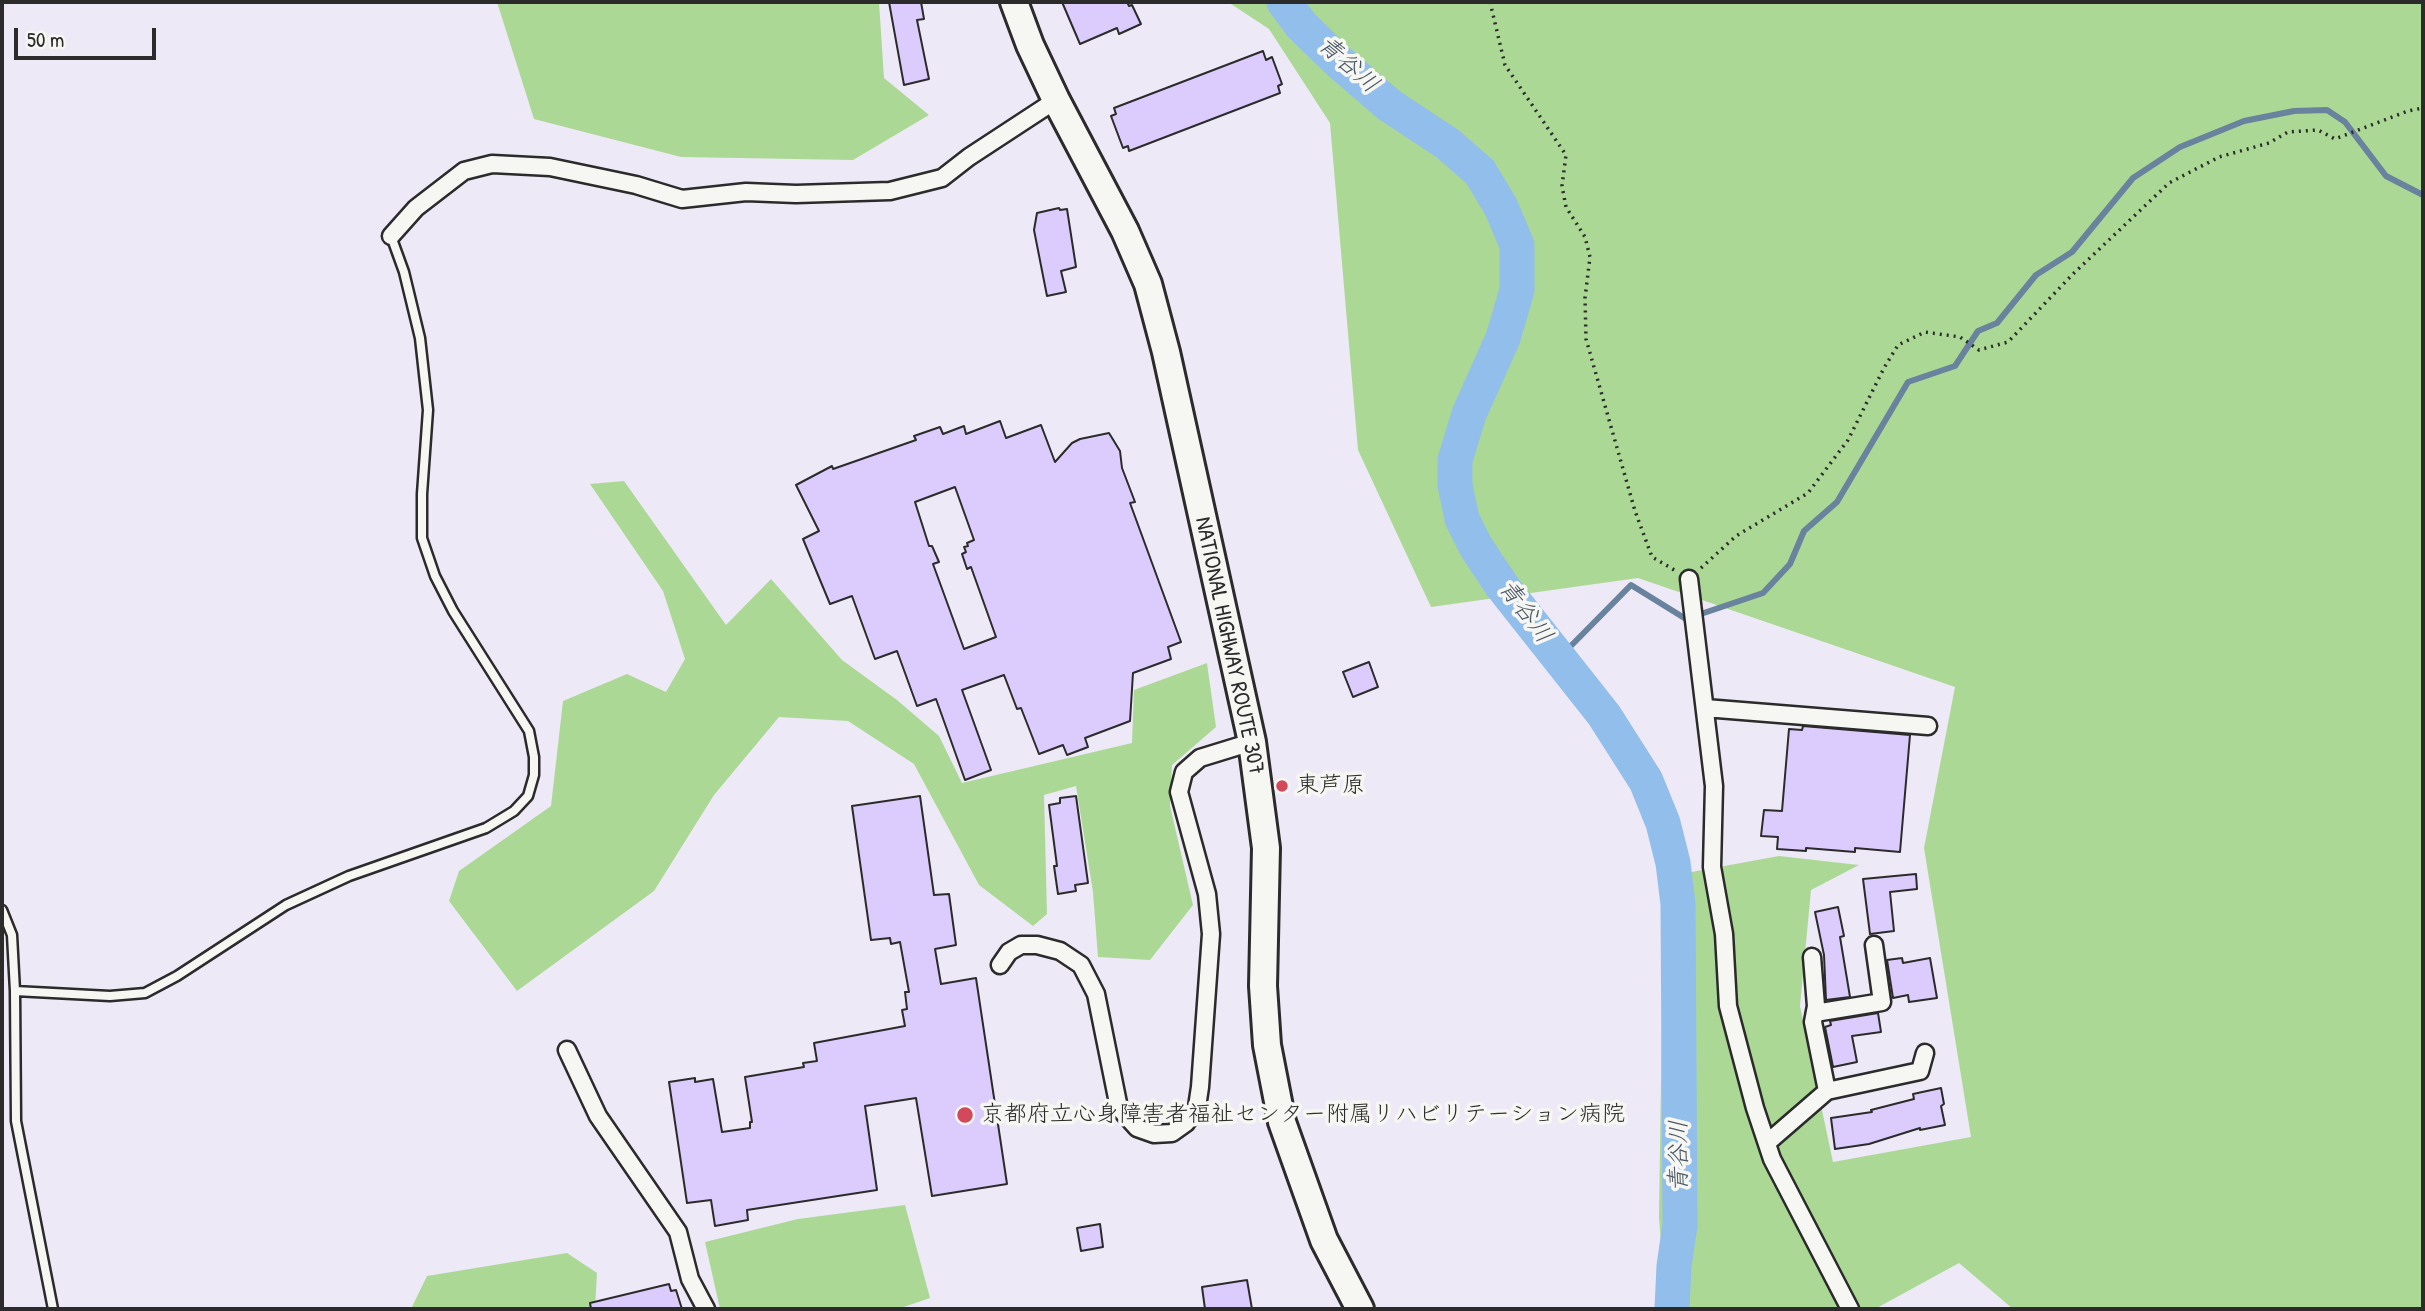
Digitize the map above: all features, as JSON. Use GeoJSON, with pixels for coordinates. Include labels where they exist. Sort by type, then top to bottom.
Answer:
{"type":"FeatureCollection","features":[{"type":"Feature","properties":{"kind":"highway","name":"NATIONAL HIGHWAY ROUTE 307"},"geometry":{"type":"LineString","coordinates":[[1014,2],[1030,46],[1125,231],[1148,284],[1166,352],[1252,742],[1266,848],[1263,986],[1267,1045],[1282,1122],[1319,1227],[1360,1309]]}},
{"type":"Feature","properties":{"kind":"street"},"geometry":{"type":"LineString","coordinates":[[391,236],[416,208],[464,171],[492,164],[551,167],[636,185],[682,199],[746,192],[796,194],[890,191],[942,178],[1056,100]]}},
{"type":"Feature","properties":{"kind":"street"},"geometry":{"type":"LineString","coordinates":[[1689,579],[1714,786],[1712,867],[1724,934],[1728,1006],[1755,1108],[1772,1159],[1850,1309]]}},
{"type":"Feature","properties":{"kind":"street"},"geometry":{"type":"LineString","coordinates":[[1705,708],[1928,726]]}},
{"type":"Feature","properties":{"kind":"street"},"geometry":{"type":"LineString","coordinates":[[1000,965],[1009,952],[1021,945],[1037,945],[1060,951],[1081,965],[1096,994],[1119,1108],[1137,1128],[1154,1134],[1172,1133],[1186,1123],[1197,1107],[1200,1087],[1212,934],[1207,894],[1180,792],[1184,772],[1200,758],[1252,742]]}},
{"type":"Feature","properties":{"kind":"street"},"geometry":{"type":"LineString","coordinates":[[1815,1013],[1882,1002],[1874,945]]}},
{"type":"Feature","properties":{"kind":"street"},"geometry":{"type":"LineString","coordinates":[[1812,957],[1815,1013],[1813,1022],[1827,1091]]}},
{"type":"Feature","properties":{"kind":"street"},"geometry":{"type":"LineString","coordinates":[[567,1049],[598,1116],[678,1231],[690,1279],[706,1309]]}},
{"type":"Feature","properties":{"kind":"street"},"geometry":{"type":"LineString","coordinates":[[1767,1143],[1827,1091],[1920,1071],[1925,1053]]}},
{"type":"Feature","properties":{"kind":"lane"},"geometry":{"type":"LineString","coordinates":[[15,991],[110,996],[145,993],[177,976],[286,905],[349,876],[486,828],[514,811],[528,796],[534,775],[529,731],[453,611],[435,576],[422,538],[428,410],[420,338],[404,272],[391,236]]}},
{"type":"Feature","properties":{"kind":"lane"},"geometry":{"type":"LineString","coordinates":[[2,910],[12,935],[16,1121],[52,1309]]}},
{"type":"Feature","properties":{"kind":"path"},"geometry":{"type":"LineString","coordinates":[[1490,2],[1504,65],[1566,155],[1562,186],[1566,207],[1585,237],[1590,257],[1585,298],[1586,339],[1635,511],[1652,557],[1689,579],[1736,536],[1808,493],[1848,440],[1898,345],[1925,332],[1960,338],[1979,350],[2008,342],[2072,275],[2169,183],[2218,157],[2269,143],[2288,132],[2318,130],[2334,139],[2408,111],[2423,108]]}},
{"type":"Feature","properties":{"kind":"green space"},"geometry":{"type":"Polygon","coordinates":[[[497,2],[879,2],[884,78],[929,115],[853,160],[681,157],[534,119],[497,2]]]}},
{"type":"Feature","properties":{"kind":"green space"},"geometry":{"type":"Polygon","coordinates":[[[1228,2],[2423,2],[2423,1309],[2013,1309],[1959,1263],[1875,1309],[1666,1309],[1659,1217],[1664,877],[1779,856],[1859,865],[1811,890],[1800,1006],[1833,1162],[1971,1137],[1924,848],[1955,687],[1638,578],[1431,607],[1358,450],[1330,123],[1269,29],[1228,2]]]}},
{"type":"Feature","properties":{"kind":"green space"},"geometry":{"type":"Polygon","coordinates":[[[624,481],[726,625],[771,579],[842,660],[897,700],[939,736],[962,783],[1132,743],[1134,690],[1207,663],[1216,727],[1172,765],[1170,806],[1193,905],[1150,960],[1098,957],[1093,892],[1076,786],[1044,795],[1047,914],[1033,926],[979,885],[914,764],[848,721],[779,717],[714,795],[654,891],[517,991],[449,901],[459,871],[551,806],[563,701],[627,674],[666,692],[685,659],[663,591],[590,484],[624,481]]]}},
{"type":"Feature","properties":{"kind":"green space"},"geometry":{"type":"Polygon","coordinates":[[[905,1205],[930,1298],[898,1309],[720,1309],[705,1242],[798,1219],[905,1205]]]}},
{"type":"Feature","properties":{"kind":"green space"},"geometry":{"type":"Polygon","coordinates":[[[567,1253],[597,1273],[595,1309],[411,1309],[427,1276],[567,1253]]]}},
{"type":"Feature","properties":{"kind":"building"},"geometry":{"type":"Polygon","coordinates":[[[889,2],[921,2],[924,19],[917,20],[929,79],[904,85],[889,2]]]}},
{"type":"Feature","properties":{"kind":"building"},"geometry":{"type":"Polygon","coordinates":[[[1062,2],[1127,2],[1129,6],[1132,5],[1141,24],[1119,34],[1117,28],[1080,44],[1062,2]]]}},
{"type":"Feature","properties":{"kind":"building"},"geometry":{"type":"Polygon","coordinates":[[[1263,51],[1266,60],[1272,57],[1282,84],[1278,86],[1280,93],[1129,151],[1128,146],[1123,148],[1111,116],[1116,114],[1114,108],[1263,51]]]}},
{"type":"Feature","properties":{"kind":"building"},"geometry":{"type":"Polygon","coordinates":[[[1067,209],[1076,267],[1061,271],[1066,292],[1047,296],[1034,230],[1037,213],[1067,209]]]}},
{"type":"Feature","properties":{"kind":"building"},"geometry":{"type":"Polygon","coordinates":[[[1000,421],[1006,438],[1041,425],[1055,462],[1072,443],[1109,433],[1120,451],[1122,468],[1135,502],[1130,503],[1181,642],[1168,647],[1171,659],[1133,673],[1130,721],[1085,738],[1088,747],[1067,755],[1063,745],[1039,754],[1021,708],[1017,709],[1004,675],[962,690],[991,770],[965,780],[936,699],[917,706],[897,651],[875,659],[852,596],[830,604],[803,539],[819,531],[796,485],[832,466],[833,469],[916,440],[914,436],[940,427],[943,434],[964,426],[966,434],[1000,421]],[[955,487],[915,502],[929,546],[932,546],[939,562],[933,564],[964,649],[996,637],[971,567],[967,569],[962,554],[966,552],[964,547],[968,546],[967,543],[974,540],[955,487]]]}},
{"type":"Feature","properties":{"kind":"building"},"geometry":{"type":"Polygon","coordinates":[[[1369,662],[1378,687],[1353,697],[1343,672],[1369,662]]]}},
{"type":"Feature","properties":{"kind":"building"},"geometry":{"type":"Polygon","coordinates":[[[1803,726],[1910,735],[1900,852],[1855,848],[1855,852],[1806,848],[1806,851],[1777,849],[1778,837],[1761,836],[1764,810],[1782,811],[1789,729],[1802,730],[1803,726]]]}},
{"type":"Feature","properties":{"kind":"building"},"geometry":{"type":"Polygon","coordinates":[[[920,796],[934,895],[949,894],[956,945],[935,949],[941,984],[976,978],[1007,1184],[932,1196],[916,1098],[865,1106],[877,1190],[747,1210],[748,1220],[715,1226],[711,1200],[687,1203],[669,1082],[695,1078],[695,1082],[713,1079],[722,1132],[750,1128],[752,1122],[745,1077],[804,1067],[803,1063],[817,1061],[814,1043],[905,1026],[902,1010],[907,1009],[905,992],[909,992],[900,942],[891,944],[890,938],[871,940],[852,806],[920,796]]]}},
{"type":"Feature","properties":{"kind":"building"},"geometry":{"type":"Polygon","coordinates":[[[1076,796],[1088,883],[1075,885],[1076,891],[1058,894],[1049,805],[1060,803],[1060,798],[1076,796]]]}},
{"type":"Feature","properties":{"kind":"building"},"geometry":{"type":"Polygon","coordinates":[[[1916,874],[1917,889],[1890,892],[1894,931],[1870,934],[1863,879],[1916,874]]]}},
{"type":"Feature","properties":{"kind":"building"},"geometry":{"type":"Polygon","coordinates":[[[1838,907],[1844,936],[1840,937],[1850,997],[1826,1000],[1824,955],[1815,912],[1838,907]]]}},
{"type":"Feature","properties":{"kind":"building"},"geometry":{"type":"Polygon","coordinates":[[[1902,958],[1903,963],[1930,958],[1937,998],[1909,1002],[1908,995],[1893,998],[1887,960],[1902,958]]]}},
{"type":"Feature","properties":{"kind":"building"},"geometry":{"type":"Polygon","coordinates":[[[1878,1013],[1881,1032],[1852,1036],[1857,1062],[1833,1067],[1825,1027],[1831,1025],[1830,1021],[1878,1013]]]}},
{"type":"Feature","properties":{"kind":"building"},"geometry":{"type":"Polygon","coordinates":[[[1941,1088],[1945,1125],[1920,1128],[1869,1144],[1835,1149],[1831,1118],[1872,1112],[1871,1110],[1914,1099],[1913,1094],[1941,1088]]]}},
{"type":"Feature","properties":{"kind":"building"},"geometry":{"type":"Polygon","coordinates":[[[1100,1224],[1103,1247],[1081,1251],[1077,1228],[1100,1224]]]}},
{"type":"Feature","properties":{"kind":"building"},"geometry":{"type":"Polygon","coordinates":[[[1247,1280],[1252,1309],[1205,1309],[1202,1287],[1247,1280]]]}},
{"type":"Feature","properties":{"kind":"building"},"geometry":{"type":"Polygon","coordinates":[[[669,1284],[671,1291],[676,1290],[682,1309],[591,1309],[590,1303],[669,1284]]]}},
{"type":"Feature","properties":{"kind":"waterway","name":"青谷川"},"geometry":{"type":"LineString","coordinates":[[1284,2],[1301,25],[1338,61],[1389,105],[1448,144],[1480,172],[1501,207],[1517,245],[1517,290],[1503,338],[1469,414],[1455,460],[1455,485],[1462,519],[1476,547],[1502,586],[1604,715],[1646,781],[1663,823],[1673,863],[1678,904],[1680,1225],[1672,1309]]}},
{"type":"Feature","properties":{"kind":"waterway"},"geometry":{"type":"LineString","coordinates":[[1559,658],[1631,585],[1686,619],[1763,593],[1790,564],[1804,531],[1837,502],[1908,382],[1955,366],[1978,331],[1997,323],[2036,275],[2072,252],[2133,178],[2180,147],[2244,121],[2294,111],[2327,110],[2345,122],[2386,176],[2423,195]]}},
{"type":"Feature","properties":{"kind":"place","name":"東芦原"},"geometry":{"type":"Point","coordinates":[1282,786]}},
{"type":"Feature","properties":{"kind":"place","name":"京都府立心身障害者福祉センター附属リハビリテーション病院"},"geometry":{"type":"Point","coordinates":[965,1115]}}]}
